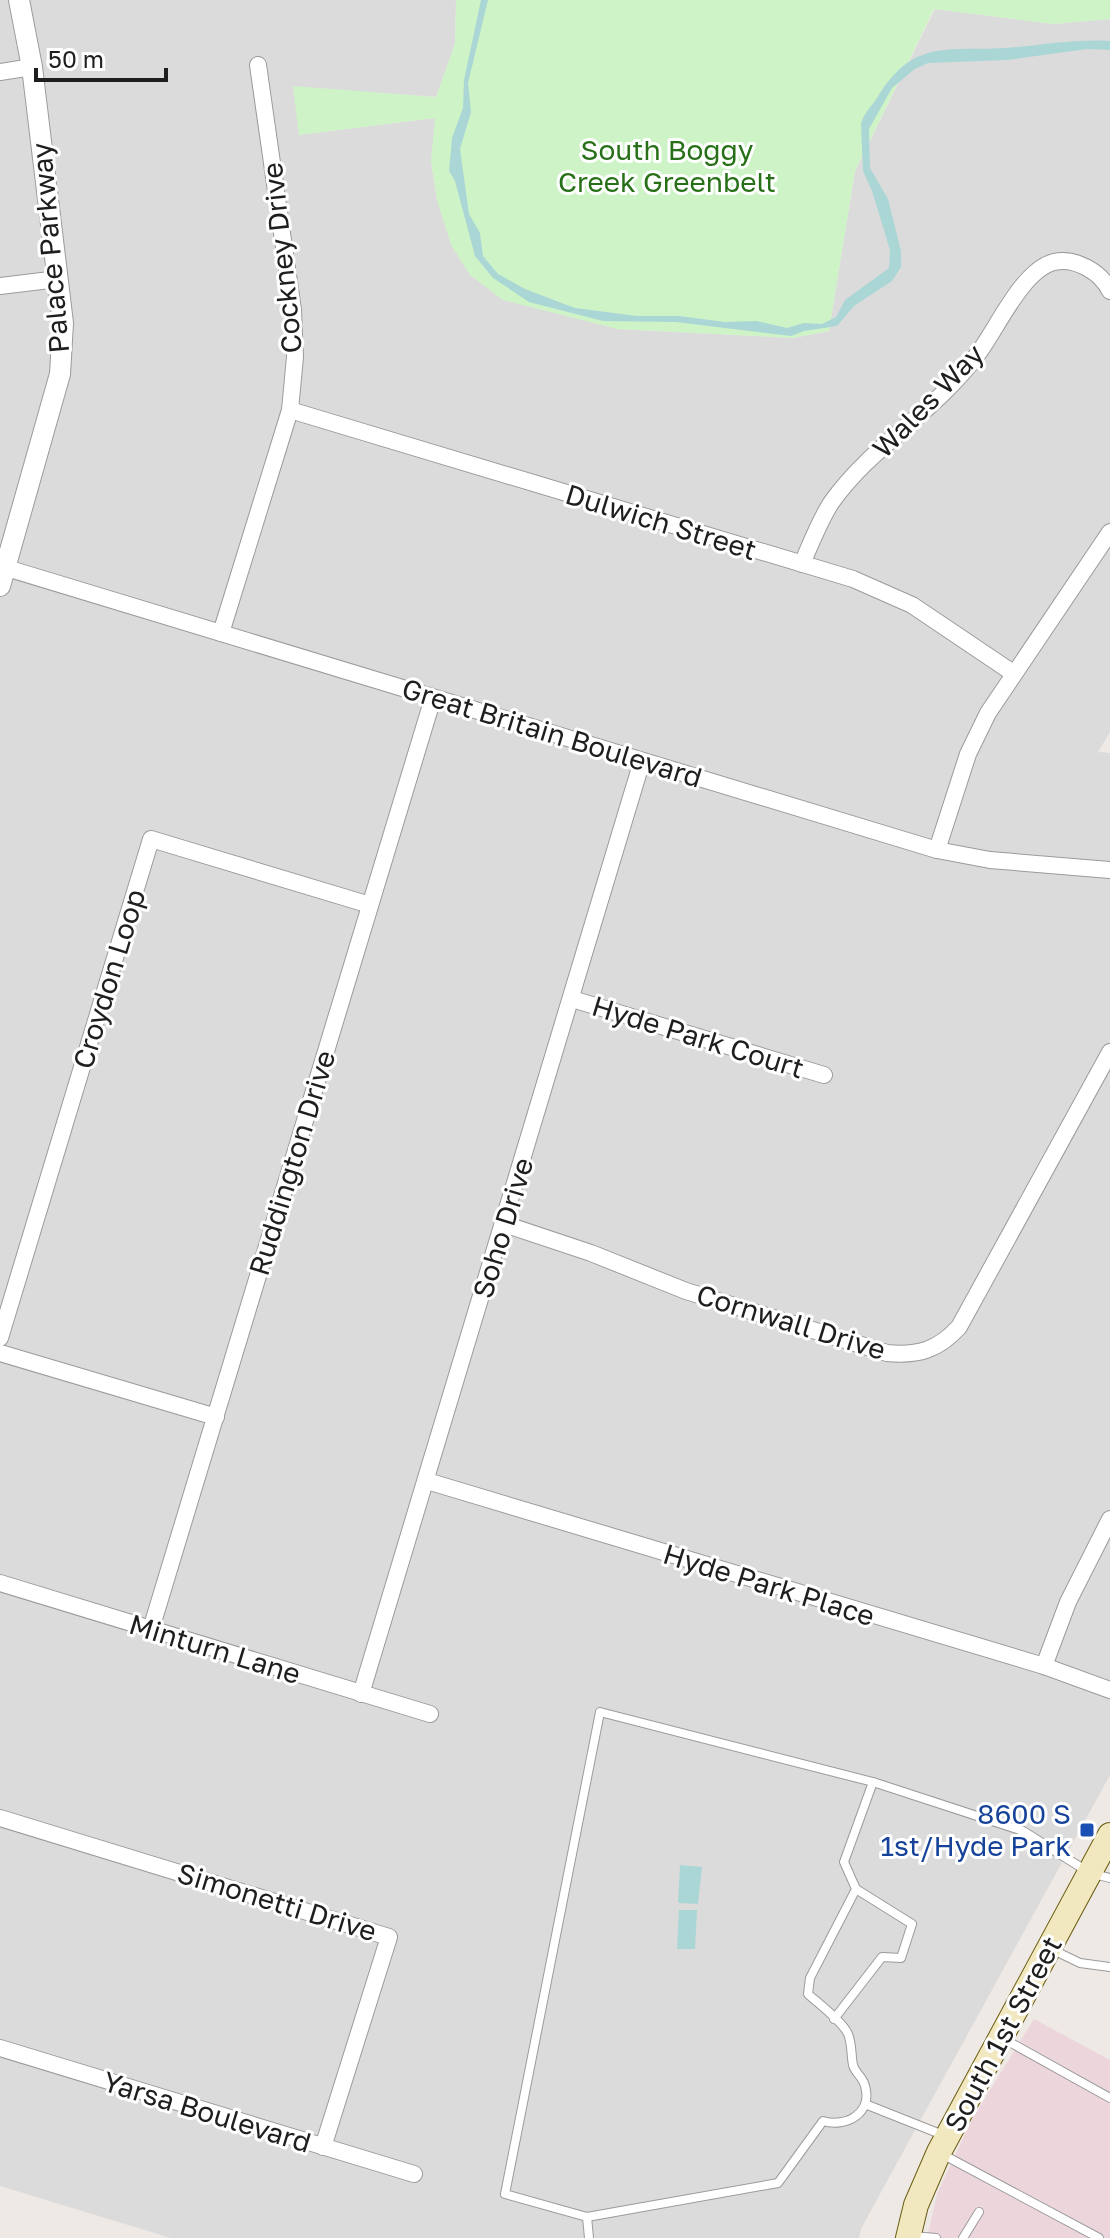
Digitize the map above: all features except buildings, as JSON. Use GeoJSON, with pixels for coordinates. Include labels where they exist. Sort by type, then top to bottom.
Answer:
{"type":"FeatureCollection","features":[{"type":"Feature","properties":{"kind":"main road","name":"South 1st Street"},"geometry":{"type":"LineString","coordinates":[[908,2237],[916,2205],[943,2145],[1049,1947],[1100,1876],[1110,1835]]}},
{"type":"Feature","properties":{"kind":"street","name":"Palace Parkway"},"geometry":{"type":"LineString","coordinates":[[2,573],[60,374],[63,323],[32,67],[19,0]]}},
{"type":"Feature","properties":{"kind":"street","name":"Cockney Drive"},"geometry":{"type":"LineString","coordinates":[[221,633],[290,410],[295,357],[293,310],[258,65]]}},
{"type":"Feature","properties":{"kind":"street"},"geometry":{"type":"LineString","coordinates":[[0,72],[32,67]]}},
{"type":"Feature","properties":{"kind":"street","name":"Wales Way"},"geometry":{"type":"LineString","coordinates":[[802,564],[833,501],[975,358],[1029,276],[1054,262],[1066,261],[1093,272],[1107,284],[1110,291]]}},
{"type":"Feature","properties":{"kind":"street"},"geometry":{"type":"LineString","coordinates":[[0,286],[58,279]]}},
{"type":"Feature","properties":{"kind":"street","name":"Dulwich Street"},"geometry":{"type":"LineString","coordinates":[[290,410],[853,579],[912,605],[1013,673]]}},
{"type":"Feature","properties":{"kind":"street"},"geometry":{"type":"LineString","coordinates":[[937,850],[968,754],[988,713],[1110,532]]}},
{"type":"Feature","properties":{"kind":"street","name":"Great Britain Boulevard"},"geometry":{"type":"LineString","coordinates":[[2,573],[221,633],[937,850],[990,860],[1110,870]]}},
{"type":"Feature","properties":{"kind":"street","name":"Ruddington Drive"},"geometry":{"type":"LineString","coordinates":[[151,1629],[433,698]]}},
{"type":"Feature","properties":{"kind":"street","name":"Soho Drive"},"geometry":{"type":"LineString","coordinates":[[361,1694],[642,761]]}},
{"type":"Feature","properties":{"kind":"street","name":"Croydon Loop"},"geometry":{"type":"LineString","coordinates":[[0,1338],[151,839],[370,905]]}},
{"type":"Feature","properties":{"kind":"street","name":"Hyde Park Court"},"geometry":{"type":"LineString","coordinates":[[572,999],[824,1075]]}},
{"type":"Feature","properties":{"kind":"street","name":"Cornwall Drive"},"geometry":{"type":"LineString","coordinates":[[504,1224],[752,1312],[887,1353],[924,1353],[950,1338],[959,1327],[1110,1052]]}},
{"type":"Feature","properties":{"kind":"street"},"geometry":{"type":"LineString","coordinates":[[0,1353],[216,1417]]}},
{"type":"Feature","properties":{"kind":"street","name":"Hyde Park Place"},"geometry":{"type":"LineString","coordinates":[[427,1481],[1044,1666],[1110,1690]]}},
{"type":"Feature","properties":{"kind":"street"},"geometry":{"type":"LineString","coordinates":[[1044,1666],[1068,1602],[1110,1519]]}},
{"type":"Feature","properties":{"kind":"street","name":"Minturn Lane"},"geometry":{"type":"LineString","coordinates":[[0,1583],[430,1714]]}},
{"type":"Feature","properties":{"kind":"street","name":"Simonetti Drive"},"geometry":{"type":"LineString","coordinates":[[0,1818],[389,1937],[323,2147]]}},
{"type":"Feature","properties":{"kind":"street","name":"Yarsa Boulevard"},"geometry":{"type":"LineString","coordinates":[[0,2048],[414,2174]]}},
{"type":"Feature","properties":{"kind":"lane"},"geometry":{"type":"LineString","coordinates":[[856,1889],[810,1978],[808,1994],[847,2032],[854,2070],[865,2085],[865,2104],[853,2120],[833,2124],[823,2121],[778,2183],[587,2217],[505,2194],[600,1712],[873,1782],[1023,1831],[1100,1876]]}},
{"type":"Feature","properties":{"kind":"lane"},"geometry":{"type":"LineString","coordinates":[[834,2019],[882,1957],[901,1958],[912,1924],[856,1889],[844,1862],[873,1782]]}},
{"type":"Feature","properties":{"kind":"lane"},"geometry":{"type":"LineString","coordinates":[[1049,1947],[1080,1963],[1110,1967]]}},
{"type":"Feature","properties":{"kind":"lane"},"geometry":{"type":"LineString","coordinates":[[1000,2037],[1110,2098]]}},
{"type":"Feature","properties":{"kind":"lane"},"geometry":{"type":"LineString","coordinates":[[865,2104],[943,2145],[1099,2238]]}},
{"type":"Feature","properties":{"kind":"lane"},"geometry":{"type":"LineString","coordinates":[[963,2238],[979,2212]]}},
{"type":"Feature","properties":{"kind":"lane"},"geometry":{"type":"LineString","coordinates":[[587,2217],[589,2238]]}},
{"type":"Feature","properties":{"kind":"lane"},"geometry":{"type":"LineString","coordinates":[[908,2237],[936,2238]]}},
{"type":"Feature","properties":{"kind":"shaded area"},"geometry":{"type":"Polygon","coordinates":[[[0,0],[456,0],[455,44],[436,97],[294,87],[299,135],[436,118],[431,161],[437,200],[617,329],[793,338],[829,331],[855,171],[935,9],[1053,24],[1110,19],[1110,732],[1098,752],[1110,753],[1110,1775],[861,2229],[859,2238],[171,2238],[0,2186],[0,0]]]}},
{"type":"Feature","properties":{"kind":"shaded area"},"geometry":{"type":"Polygon","coordinates":[[[1034,2019],[1110,2060],[1110,2238],[927,2238],[937,2194],[972,2119],[1034,2019]]]}},
{"type":"Feature","properties":{"kind":"green space","name":"South Boggy Creek Greenbelt"},"geometry":{"type":"Polygon","coordinates":[[[456,0],[1110,0],[1110,19],[1053,24],[934,9],[855,171],[829,331],[793,338],[617,329],[503,300],[470,275],[451,245],[437,200],[431,161],[435,118],[299,135],[293,86],[436,97],[455,44],[456,0]]]}},
{"type":"Feature","properties":{"kind":"water"},"geometry":{"type":"Polygon","coordinates":[[[481,0],[488,0],[468,83],[471,112],[460,149],[469,214],[480,233],[483,256],[498,274],[525,289],[575,308],[637,316],[757,321],[787,328],[804,323],[822,324],[836,317],[845,300],[889,268],[890,250],[863,171],[861,124],[892,77],[906,64],[922,55],[955,49],[1110,41],[1110,50],[1087,49],[1007,60],[928,63],[915,69],[892,88],[869,129],[870,168],[888,199],[901,251],[901,267],[892,281],[854,306],[837,326],[791,336],[676,322],[603,321],[529,302],[493,278],[475,256],[455,181],[449,171],[452,138],[463,108],[464,80],[481,0]]]}},
{"type":"Feature","properties":{"kind":"water"},"geometry":{"type":"Polygon","coordinates":[[[680,1865],[702,1867],[698,1904],[678,1903],[680,1865]]]}},
{"type":"Feature","properties":{"kind":"water"},"geometry":{"type":"Polygon","coordinates":[[[679,1910],[697,1910],[695,1949],[677,1949],[679,1910]]]}},
{"type":"Feature","properties":{"kind":"place","name":"8600 S 1st/Hyde Park"},"geometry":{"type":"Point","coordinates":[1087,1830]}}]}
